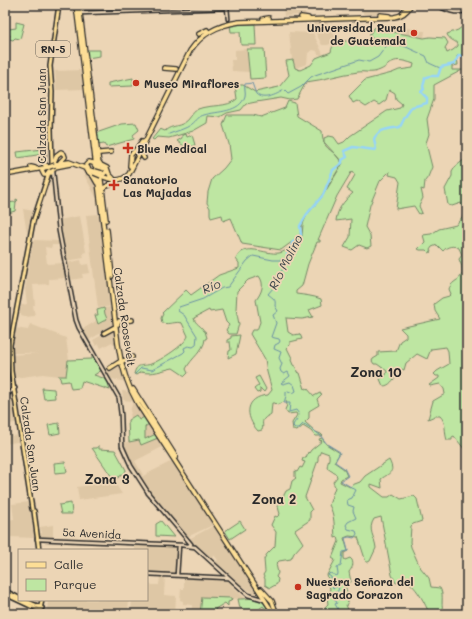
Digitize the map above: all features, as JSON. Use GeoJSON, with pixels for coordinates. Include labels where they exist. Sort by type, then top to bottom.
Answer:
{"type":"FeatureCollection","features":[{"type":"Feature","properties":{"kind":"highway","name":"Calzada Roosevelt"},"geometry":{"type":"LineString","coordinates":[[78,5],[98,160],[107,245],[113,282],[117,326],[122,361],[130,390],[248,571]]}},
{"type":"Feature","properties":{"kind":"highway","name":"Calzada Roosevelt"},"geometry":{"type":"LineString","coordinates":[[78,5],[95,157],[99,173]]}},
{"type":"Feature","properties":{"kind":"highway"},"geometry":{"type":"LineString","coordinates":[[199,34],[227,21],[397,16],[409,5]]}},
{"type":"Feature","properties":{"kind":"highway"},"geometry":{"type":"LineString","coordinates":[[254,22],[400,16],[408,10],[409,5]]}},
{"type":"Feature","properties":{"kind":"highway"},"geometry":{"type":"LineString","coordinates":[[353,17],[360,15]]}},
{"type":"Feature","properties":{"kind":"highway"},"geometry":{"type":"LineString","coordinates":[[380,15],[390,16]]}},
{"type":"Feature","properties":{"kind":"highway"},"geometry":{"type":"LineString","coordinates":[[301,16],[308,18]]}},
{"type":"Feature","properties":{"kind":"highway"},"geometry":{"type":"LineString","coordinates":[[263,19],[269,18]]}},
{"type":"Feature","properties":{"kind":"highway"},"geometry":{"type":"LineString","coordinates":[[370,20],[376,18]]}},
{"type":"Feature","properties":{"kind":"highway"},"geometry":{"type":"LineString","coordinates":[[322,19],[328,20]]}},
{"type":"Feature","properties":{"kind":"highway"},"geometry":{"type":"LineString","coordinates":[[284,22],[289,20]]}},
{"type":"Feature","properties":{"kind":"highway"},"geometry":{"type":"LineString","coordinates":[[162,104],[176,72],[188,52],[196,42],[210,30],[227,21],[260,22]]}},
{"type":"Feature","properties":{"kind":"highway"},"geometry":{"type":"LineString","coordinates":[[102,194],[104,188],[121,180],[129,173],[157,109],[190,46],[208,30]]}},
{"type":"Feature","properties":{"kind":"highway"},"geometry":{"type":"LineString","coordinates":[[50,168],[65,163],[115,178],[126,174],[130,166],[131,154],[147,138],[150,128],[176,72],[183,66]]}},
{"type":"Feature","properties":{"kind":"highway"},"geometry":{"type":"LineString","coordinates":[[164,68],[176,72]]}},
{"type":"Feature","properties":{"kind":"highway"},"geometry":{"type":"LineString","coordinates":[[151,122],[153,117]]}},
{"type":"Feature","properties":{"kind":"highway"},"geometry":{"type":"LineString","coordinates":[[93,135],[98,152],[111,152]]}},
{"type":"Feature","properties":{"kind":"highway"},"geometry":{"type":"LineString","coordinates":[[44,146],[50,168]]}},
{"type":"Feature","properties":{"kind":"highway"},"geometry":{"type":"LineString","coordinates":[[140,150],[144,158]]}},
{"type":"Feature","properties":{"kind":"highway"},"geometry":{"type":"LineString","coordinates":[[5,174],[35,169],[54,169],[61,164],[65,158],[64,154],[58,154],[50,168]]}},
{"type":"Feature","properties":{"kind":"highway"},"geometry":{"type":"LineString","coordinates":[[81,166],[88,161],[93,160],[95,157]]}},
{"type":"Feature","properties":{"kind":"highway"},"geometry":{"type":"LineString","coordinates":[[98,160],[100,165],[107,168],[109,174],[115,178]]}},
{"type":"Feature","properties":{"kind":"highway"},"geometry":{"type":"LineString","coordinates":[[50,168],[66,162],[99,173],[112,180],[121,180]]}},
{"type":"Feature","properties":{"kind":"highway"},"geometry":{"type":"LineString","coordinates":[[81,166],[87,169],[100,184],[107,184],[108,181],[99,173],[94,164],[91,162],[87,164],[87,169]]}},
{"type":"Feature","properties":{"kind":"highway"},"geometry":{"type":"LineString","coordinates":[[61,164],[70,164]]}},
{"type":"Feature","properties":{"kind":"highway"},"geometry":{"type":"LineString","coordinates":[[5,174],[20,173],[35,169]]}},
{"type":"Feature","properties":{"kind":"highway","name":"Calzada Roosevelt"},"geometry":{"type":"LineString","coordinates":[[100,184],[110,278],[115,305]]}},
{"type":"Feature","properties":{"kind":"highway"},"geometry":{"type":"LineString","coordinates":[[110,278],[113,282]]}},
{"type":"Feature","properties":{"kind":"highway"},"geometry":{"type":"LineString","coordinates":[[104,333],[117,326],[119,321],[132,320]]}},
{"type":"Feature","properties":{"kind":"highway"},"geometry":{"type":"LineString","coordinates":[[110,368],[132,357]]}},
{"type":"Feature","properties":{"kind":"highway","name":"Calzada Roosevelt"},"geometry":{"type":"LineString","coordinates":[[122,361],[133,390],[188,479],[234,548],[267,602],[276,613]]}},
{"type":"Feature","properties":{"kind":"highway"},"geometry":{"type":"LineString","coordinates":[[146,415],[152,422],[154,422]]}},
{"type":"Feature","properties":{"kind":"highway"},"geometry":{"type":"LineString","coordinates":[[207,509],[212,514]]}},
{"type":"Feature","properties":{"kind":"highway"},"geometry":{"type":"LineString","coordinates":[[216,524],[218,524],[234,548]]}},
{"type":"Feature","properties":{"kind":"highway"},"geometry":{"type":"LineString","coordinates":[[260,590],[273,601],[276,613]]}},
{"type":"Feature","properties":{"kind":"highway","name":"Calzada Roosevelt"},"geometry":{"type":"LineString","coordinates":[[260,590],[276,613]]}},
{"type":"Feature","properties":{"kind":"main road","name":"Calzada San Juan"},"geometry":{"type":"LineString","coordinates":[[38,549],[10,361],[11,339],[20,298],[33,222],[52,163],[50,129],[52,92],[50,66],[60,5]]}},
{"type":"Feature","properties":{"kind":"main road","name":"Calzada San Juan"},"geometry":{"type":"LineString","coordinates":[[23,447],[12,370],[13,332],[18,318],[35,221],[50,168],[54,96],[52,66],[60,5]]}},
{"type":"Feature","properties":{"kind":"main road"},"geometry":{"type":"LineString","coordinates":[[437,5],[447,12],[467,10]]}},
{"type":"Feature","properties":{"kind":"main road"},"geometry":{"type":"LineString","coordinates":[[80,13],[226,6],[227,21]]}},
{"type":"Feature","properties":{"kind":"main road"},"geometry":{"type":"LineString","coordinates":[[457,12],[458,16]]}},
{"type":"Feature","properties":{"kind":"main road"},"geometry":{"type":"LineString","coordinates":[[50,168],[59,231],[78,328],[103,370],[119,401],[121,419],[120,443],[132,470],[161,510],[224,576],[248,595],[259,597],[267,602]]}},
{"type":"Feature","properties":{"kind":"main road"},"geometry":{"type":"LineString","coordinates":[[5,395],[14,388]]}},
{"type":"Feature","properties":{"kind":"main road"},"geometry":{"type":"LineString","coordinates":[[165,514],[191,544],[189,546]]}},
{"type":"Feature","properties":{"kind":"main road","name":"5a Avenida"},"geometry":{"type":"LineString","coordinates":[[37,539],[195,547]]}},
{"type":"Feature","properties":{"kind":"main road"},"geometry":{"type":"LineString","coordinates":[[178,575],[179,545]]}},
{"type":"Feature","properties":{"kind":"main road"},"geometry":{"type":"LineString","coordinates":[[148,574],[224,576]]}},
{"type":"Feature","properties":{"kind":"main road"},"geometry":{"type":"LineString","coordinates":[[259,597],[260,590]]}},
{"type":"Feature","properties":{"kind":"main road"},"geometry":{"type":"LineString","coordinates":[[5,591],[18,598]]}},
{"type":"Feature","properties":{"kind":"main road"},"geometry":{"type":"LineString","coordinates":[[5,594],[18,600]]}},
{"type":"Feature","properties":{"kind":"main road"},"geometry":{"type":"LineString","coordinates":[[20,601],[39,610]]}},
{"type":"Feature","properties":{"kind":"main road"},"geometry":{"type":"LineString","coordinates":[[26,601],[39,610]]}},
{"type":"Feature","properties":{"kind":"shaded area"},"geometry":{"type":"Polygon","coordinates":[[[283,5],[301,5],[306,15],[284,16],[283,5]]]}},
{"type":"Feature","properties":{"kind":"shaded area"},"geometry":{"type":"Polygon","coordinates":[[[363,5],[380,5],[380,14],[363,14],[363,5]]]}},
{"type":"Feature","properties":{"kind":"shaded area"},"geometry":{"type":"Polygon","coordinates":[[[310,22],[327,22],[334,35],[338,34],[340,38],[328,45],[322,45],[310,22]]]}},
{"type":"Feature","properties":{"kind":"shaded area","name":"Universidad Rural de Guatemala"},"geometry":{"type":"Polygon","coordinates":[[[411,28],[412,31],[425,31],[424,38],[402,34],[403,29],[411,28]]]}},
{"type":"Feature","properties":{"kind":"shaded area"},"geometry":{"type":"Polygon","coordinates":[[[289,32],[313,33],[323,54],[318,54],[317,51],[313,50],[308,53],[307,64],[295,68],[292,60],[289,32]]]}},
{"type":"Feature","properties":{"kind":"shaded area"},"geometry":{"type":"Polygon","coordinates":[[[247,49],[249,72],[232,71],[231,60],[235,60],[235,50],[247,49]]]}},
{"type":"Feature","properties":{"kind":"shaded area"},"geometry":{"type":"Polygon","coordinates":[[[83,70],[83,89],[56,90],[55,71],[83,70]]]}},
{"type":"Feature","properties":{"kind":"shaded area"},"geometry":{"type":"Polygon","coordinates":[[[81,169],[91,173],[96,179],[100,204],[97,205],[96,197],[81,169]]]}},
{"type":"Feature","properties":{"kind":"shaded area"},"geometry":{"type":"Polygon","coordinates":[[[23,209],[34,211],[31,233],[27,234],[23,209]]]}},
{"type":"Feature","properties":{"kind":"shaded area"},"geometry":{"type":"Polygon","coordinates":[[[100,214],[112,306],[98,308],[86,215],[100,214]]]}},
{"type":"Feature","properties":{"kind":"shaded area"},"geometry":{"type":"Polygon","coordinates":[[[80,216],[86,252],[83,253],[84,258],[66,261],[59,220],[80,216]]]}},
{"type":"Feature","properties":{"kind":"shaded area"},"geometry":{"type":"Polygon","coordinates":[[[33,240],[60,241],[61,245],[52,245],[51,248],[45,247],[47,264],[64,263],[67,278],[49,279],[49,284],[33,285],[35,305],[33,305],[35,316],[25,317],[21,316],[22,314],[19,314],[22,303],[22,305],[27,304],[25,289],[33,240]]]}},
{"type":"Feature","properties":{"kind":"shaded area"},"geometry":{"type":"Polygon","coordinates":[[[81,260],[82,265],[88,264],[90,273],[82,274],[83,278],[70,280],[66,263],[81,260]]]}},
{"type":"Feature","properties":{"kind":"shaded area"},"geometry":{"type":"Polygon","coordinates":[[[112,307],[115,325],[87,341],[81,330],[96,321],[98,324],[107,319],[104,308],[112,307]]]}},
{"type":"Feature","properties":{"kind":"shaded area"},"geometry":{"type":"Polygon","coordinates":[[[30,324],[66,338],[69,360],[66,377],[43,374],[15,378],[12,355],[37,353],[12,353],[15,328],[28,330],[30,324]]]}},
{"type":"Feature","properties":{"kind":"shaded area"},"geometry":{"type":"Polygon","coordinates":[[[115,328],[117,345],[114,345],[112,342],[101,348],[99,344],[96,346],[93,340],[115,328]]]}},
{"type":"Feature","properties":{"kind":"shaded area"},"geometry":{"type":"Polygon","coordinates":[[[120,364],[126,382],[108,378],[105,372],[120,364]]]}},
{"type":"Feature","properties":{"kind":"shaded area"},"geometry":{"type":"Polygon","coordinates":[[[10,367],[13,388],[5,394],[5,369],[10,367]]]}},
{"type":"Feature","properties":{"kind":"shaded area"},"geometry":{"type":"Polygon","coordinates":[[[13,391],[19,422],[10,424],[12,436],[21,435],[22,441],[5,444],[5,397],[13,391]]]}},
{"type":"Feature","properties":{"kind":"shaded area"},"geometry":{"type":"Polygon","coordinates":[[[122,391],[130,392],[146,416],[139,420],[136,415],[131,418],[130,411],[133,402],[123,400],[122,391]]]}},
{"type":"Feature","properties":{"kind":"shaded area"},"geometry":{"type":"Polygon","coordinates":[[[150,423],[164,446],[135,461],[143,475],[138,477],[122,443],[145,439],[145,427],[150,423]]]}},
{"type":"Feature","properties":{"kind":"shaded area"},"geometry":{"type":"Polygon","coordinates":[[[174,460],[215,524],[187,537],[155,501],[139,478],[174,460]]]}},
{"type":"Feature","properties":{"kind":"shaded area"},"geometry":{"type":"Polygon","coordinates":[[[114,482],[122,494],[79,500],[77,487],[114,482]]]}},
{"type":"Feature","properties":{"kind":"shaded area"},"geometry":{"type":"Polygon","coordinates":[[[30,502],[35,538],[10,537],[8,520],[14,519],[12,504],[30,502]]]}},
{"type":"Feature","properties":{"kind":"shaded area"},"geometry":{"type":"Polygon","coordinates":[[[53,525],[53,537],[38,537],[38,533],[42,533],[40,527],[53,525]]]}},
{"type":"Feature","properties":{"kind":"shaded area"},"geometry":{"type":"Polygon","coordinates":[[[215,525],[258,592],[255,594],[234,581],[214,562],[218,560],[214,555],[210,560],[189,539],[215,525]]]}},
{"type":"Feature","properties":{"kind":"shaded area"},"geometry":{"type":"Polygon","coordinates":[[[134,545],[178,547],[177,574],[148,573],[148,549],[134,549],[134,545]]]}},
{"type":"Feature","properties":{"kind":"shaded area"},"geometry":{"type":"Polygon","coordinates":[[[160,576],[165,576],[164,595],[176,596],[175,614],[131,614],[132,601],[148,601],[149,582],[152,585],[159,585],[160,576]]]}},
{"type":"Feature","properties":{"kind":"shaded area"},"geometry":{"type":"Polygon","coordinates":[[[184,577],[228,579],[234,584],[232,586],[246,599],[202,597],[200,614],[177,614],[177,609],[192,609],[192,605],[183,604],[183,601],[180,600],[181,589],[184,589],[184,577]]]}},
{"type":"Feature","properties":{"kind":"shaded area"},"geometry":{"type":"Polygon","coordinates":[[[48,601],[129,601],[128,614],[56,614],[47,612],[48,601]]]}},
{"type":"Feature","properties":{"kind":"green space"},"geometry":{"type":"Polygon","coordinates":[[[16,22],[24,24],[20,39],[9,39],[10,35],[7,34],[9,29],[16,28],[16,22]]]}},
{"type":"Feature","properties":{"kind":"green space"},"geometry":{"type":"Polygon","coordinates":[[[467,23],[467,58],[459,55],[457,56],[458,65],[452,66],[452,70],[462,70],[434,85],[434,99],[427,119],[429,134],[426,143],[432,167],[425,181],[424,190],[421,189],[423,198],[419,206],[422,213],[419,214],[414,206],[396,209],[400,182],[397,177],[389,175],[390,171],[380,181],[370,205],[365,227],[370,236],[371,246],[367,248],[359,245],[352,250],[344,247],[350,237],[351,219],[336,221],[342,206],[353,193],[347,189],[355,175],[352,171],[337,196],[318,240],[320,240],[320,242],[317,242],[308,264],[302,286],[296,291],[296,294],[321,299],[322,305],[309,310],[313,317],[302,319],[286,318],[288,332],[293,335],[300,334],[302,339],[290,342],[290,345],[287,348],[292,358],[291,360],[293,365],[296,367],[297,372],[300,373],[305,389],[307,388],[314,396],[320,393],[322,394],[317,399],[319,405],[309,411],[309,418],[305,422],[323,436],[315,436],[311,431],[303,426],[297,431],[293,430],[292,423],[297,415],[296,413],[288,414],[285,410],[287,405],[286,401],[277,405],[272,403],[271,414],[263,420],[262,430],[258,431],[250,419],[249,408],[251,403],[255,399],[268,395],[272,390],[265,359],[250,334],[252,330],[257,330],[260,322],[256,300],[262,288],[262,282],[259,276],[248,280],[237,291],[236,309],[239,324],[236,334],[229,334],[226,330],[229,325],[226,322],[222,310],[210,312],[209,310],[194,318],[205,331],[207,338],[205,339],[200,351],[188,365],[186,369],[188,373],[185,376],[173,368],[153,373],[141,372],[136,375],[134,374],[135,370],[139,366],[151,364],[172,352],[186,340],[188,336],[182,323],[162,323],[162,313],[186,290],[191,295],[219,275],[239,268],[239,263],[236,259],[244,251],[255,250],[279,253],[285,251],[302,236],[303,224],[307,215],[322,197],[343,163],[335,154],[342,163],[318,201],[307,213],[301,228],[300,236],[281,250],[242,244],[231,218],[223,221],[222,215],[211,218],[210,208],[207,203],[208,192],[212,179],[231,159],[229,144],[223,125],[227,115],[253,115],[261,117],[285,108],[288,101],[295,103],[297,116],[322,131],[324,141],[324,138],[329,136],[334,137],[339,144],[387,111],[400,108],[402,104],[396,99],[395,93],[390,90],[386,100],[379,105],[374,102],[366,107],[357,101],[353,103],[349,96],[365,80],[399,70],[413,68],[414,64],[399,60],[394,61],[384,68],[374,72],[352,73],[306,82],[297,99],[290,100],[281,98],[246,104],[241,110],[227,113],[220,117],[208,116],[207,123],[193,131],[169,138],[157,137],[154,140],[152,139],[160,129],[165,131],[171,127],[185,123],[198,109],[233,102],[237,99],[235,85],[243,85],[255,92],[279,87],[289,75],[286,61],[293,60],[295,68],[300,70],[311,65],[316,58],[331,52],[334,44],[337,42],[349,41],[379,45],[369,35],[374,28],[377,27],[383,30],[424,38],[445,38],[448,43],[445,48],[447,53],[458,46],[458,44],[450,39],[447,34],[458,30],[467,23]]]}},
{"type":"Feature","properties":{"kind":"green space"},"geometry":{"type":"Polygon","coordinates":[[[255,24],[256,45],[241,45],[240,32],[231,32],[230,25],[255,24]]]}},
{"type":"Feature","properties":{"kind":"green space"},"geometry":{"type":"Polygon","coordinates":[[[247,49],[264,49],[266,78],[250,79],[247,49]]]}},
{"type":"Feature","properties":{"kind":"green space"},"geometry":{"type":"Polygon","coordinates":[[[86,50],[100,50],[100,56],[87,58],[86,50]]]}},
{"type":"Feature","properties":{"kind":"green space"},"geometry":{"type":"Polygon","coordinates":[[[133,78],[133,86],[108,87],[108,83],[133,78]]]}},
{"type":"Feature","properties":{"kind":"green space"},"geometry":{"type":"Polygon","coordinates":[[[136,123],[139,130],[133,135],[134,139],[106,147],[104,144],[98,145],[96,133],[122,124],[136,123]]]}},
{"type":"Feature","properties":{"kind":"green space"},"geometry":{"type":"Polygon","coordinates":[[[186,134],[187,137],[192,135],[195,145],[188,149],[177,141],[182,138],[182,135],[186,134]]]}},
{"type":"Feature","properties":{"kind":"green space"},"geometry":{"type":"Polygon","coordinates":[[[43,149],[43,154],[18,158],[17,152],[43,149]]]}},
{"type":"Feature","properties":{"kind":"green space"},"geometry":{"type":"Polygon","coordinates":[[[467,155],[467,450],[465,450],[454,436],[452,437],[452,440],[447,440],[444,425],[440,416],[435,416],[428,419],[433,401],[445,394],[444,389],[440,384],[429,385],[439,378],[439,376],[434,374],[449,364],[448,351],[446,347],[431,349],[427,359],[417,354],[406,363],[404,370],[401,369],[398,371],[398,376],[386,386],[383,386],[380,379],[386,375],[387,371],[377,364],[374,364],[372,361],[378,356],[378,352],[396,351],[400,341],[406,337],[406,334],[400,328],[440,319],[435,311],[434,304],[451,294],[449,289],[461,276],[462,268],[459,259],[462,255],[459,248],[451,246],[443,251],[437,245],[432,247],[430,250],[431,252],[429,253],[426,250],[418,249],[425,242],[423,235],[431,234],[439,229],[456,225],[465,213],[461,203],[452,206],[448,205],[445,189],[455,167],[465,159],[467,155]]]}},
{"type":"Feature","properties":{"kind":"green space"},"geometry":{"type":"Polygon","coordinates":[[[16,202],[15,211],[5,214],[5,203],[16,202]]]}},
{"type":"Feature","properties":{"kind":"green space"},"geometry":{"type":"Polygon","coordinates":[[[104,308],[107,319],[98,324],[95,315],[98,315],[97,310],[104,308]]]}},
{"type":"Feature","properties":{"kind":"green space"},"geometry":{"type":"Polygon","coordinates":[[[240,335],[236,354],[228,358],[229,351],[231,350],[230,342],[227,342],[227,340],[231,338],[231,336],[240,335]]]}},
{"type":"Feature","properties":{"kind":"green space"},"geometry":{"type":"Polygon","coordinates":[[[92,356],[102,370],[94,375],[106,379],[110,390],[82,381],[80,388],[71,389],[69,381],[61,382],[58,376],[66,376],[68,360],[92,359],[92,356]]]}},
{"type":"Feature","properties":{"kind":"green space"},"geometry":{"type":"Polygon","coordinates":[[[259,376],[266,389],[264,392],[260,388],[260,392],[257,393],[254,389],[259,385],[255,378],[259,376]]]}},
{"type":"Feature","properties":{"kind":"green space"},"geometry":{"type":"Polygon","coordinates":[[[42,388],[54,389],[55,398],[44,399],[42,388]]]}},
{"type":"Feature","properties":{"kind":"green space"},"geometry":{"type":"Polygon","coordinates":[[[136,415],[139,420],[146,416],[150,423],[145,427],[145,439],[156,434],[158,438],[141,445],[139,440],[129,442],[128,420],[136,415]]]}},
{"type":"Feature","properties":{"kind":"green space"},"geometry":{"type":"Polygon","coordinates":[[[59,423],[60,433],[50,435],[48,425],[59,423]]]}},
{"type":"Feature","properties":{"kind":"green space"},"geometry":{"type":"Polygon","coordinates":[[[322,438],[326,444],[340,453],[334,462],[344,469],[347,476],[341,479],[340,482],[350,487],[360,482],[365,476],[389,460],[392,469],[390,473],[381,479],[382,488],[371,484],[371,487],[384,497],[389,497],[393,494],[401,499],[414,496],[417,499],[422,521],[411,526],[411,547],[420,567],[429,578],[431,587],[440,588],[442,594],[442,608],[445,614],[429,614],[423,600],[409,582],[405,581],[396,583],[392,575],[381,517],[374,519],[371,527],[376,548],[370,561],[366,562],[358,537],[349,536],[344,538],[348,551],[344,553],[344,558],[345,560],[350,558],[353,563],[349,572],[351,582],[346,586],[346,590],[349,594],[346,605],[350,614],[326,614],[325,607],[328,604],[327,597],[330,589],[327,575],[335,560],[332,558],[339,541],[338,537],[335,538],[333,517],[329,505],[335,487],[333,482],[337,477],[336,474],[327,468],[329,454],[321,451],[305,497],[312,510],[310,512],[310,520],[295,530],[303,543],[291,559],[279,561],[276,564],[278,573],[276,577],[278,579],[277,584],[270,588],[265,585],[263,575],[265,572],[264,559],[275,546],[276,532],[271,525],[275,516],[277,517],[280,514],[278,502],[286,491],[290,489],[292,481],[296,478],[295,471],[297,472],[300,467],[302,468],[305,462],[302,461],[303,458],[306,458],[308,452],[309,453],[322,441],[319,439],[322,438]]]}},
{"type":"Feature","properties":{"kind":"green space"},"geometry":{"type":"Polygon","coordinates":[[[98,446],[99,449],[115,450],[126,470],[125,473],[114,480],[92,448],[97,448],[98,446]]]}},
{"type":"Feature","properties":{"kind":"green space"},"geometry":{"type":"Polygon","coordinates":[[[65,462],[67,472],[55,473],[54,463],[65,462]]]}},
{"type":"Feature","properties":{"kind":"green space"},"geometry":{"type":"Polygon","coordinates":[[[71,503],[72,514],[61,514],[59,505],[71,503]]]}},
{"type":"Feature","properties":{"kind":"green space"},"geometry":{"type":"Polygon","coordinates":[[[161,521],[174,537],[156,536],[156,524],[161,521]]]}},
{"type":"Feature","properties":{"kind":"green space"},"geometry":{"type":"Polygon","coordinates":[[[240,521],[245,529],[230,539],[225,531],[240,521]]]}},
{"type":"Feature","properties":{"kind":"green space"},"geometry":{"type":"Polygon","coordinates":[[[202,597],[232,598],[231,601],[228,602],[228,606],[225,603],[215,609],[218,614],[200,614],[202,597]]]}},
{"type":"Feature","properties":{"kind":"green space"},"geometry":{"type":"Polygon","coordinates":[[[252,598],[259,600],[269,609],[266,610],[263,606],[259,609],[262,614],[259,614],[256,610],[250,614],[246,614],[242,608],[240,608],[238,599],[252,598]]]}},
{"type":"Feature","properties":{"kind":"waterway"},"geometry":{"type":"LineString","coordinates":[[169,134],[190,126],[199,117],[238,106],[245,96],[245,84],[252,83],[256,94],[262,97],[273,95],[284,90],[288,94],[301,87],[315,75],[359,60],[369,62],[378,57],[387,45],[392,43],[404,46],[426,56],[429,63],[440,68]]}},
{"type":"Feature","properties":{"kind":"waterway","name":"Río Molino"},"geometry":{"type":"LineString","coordinates":[[288,260],[287,254],[292,248],[292,243],[301,235],[300,226],[307,214],[323,195],[333,170],[342,163],[342,160],[347,157],[344,151],[353,147],[375,150],[374,139],[376,135],[382,131],[400,127],[412,107],[427,103],[427,98],[421,92],[424,89],[425,78],[429,76],[438,76],[441,67],[454,64],[459,55],[467,59]]}},
{"type":"Feature","properties":{"kind":"waterway","name":"Río"},"geometry":{"type":"LineString","coordinates":[[135,374],[141,368],[152,370],[183,353],[185,351],[184,348],[188,346],[193,347],[196,345],[197,336],[184,315],[178,311],[179,307],[203,299],[222,288],[228,287],[247,261],[253,256],[273,260],[288,260]]}},
{"type":"Feature","properties":{"kind":"waterway","name":"Río Molino"},"geometry":{"type":"LineString","coordinates":[[288,260],[282,266],[283,269],[277,277],[278,282],[268,294],[274,299],[275,306],[278,311],[273,315],[276,323],[271,337],[279,339],[280,341],[275,345],[274,349],[281,352],[279,358],[282,364],[280,369],[281,372],[284,374],[288,372],[290,376],[281,383],[283,384],[290,382],[294,385],[296,391],[293,393],[288,391],[286,392],[284,403],[290,403],[289,412],[296,410],[299,414],[293,426],[295,428],[299,428],[303,424],[306,425],[320,435],[327,444],[340,452],[335,462],[344,468],[348,476],[341,481],[356,490],[352,498],[347,500],[348,505],[354,507],[353,511],[356,518],[348,522],[346,525],[348,529],[356,531],[357,534],[354,538],[345,538],[348,551],[343,552],[341,566],[337,568],[337,576],[330,573],[328,575],[331,577],[333,588],[339,587],[338,591],[332,594],[339,611],[331,614]]}},
{"type":"Feature","properties":{"kind":"tunnel"},"geometry":{"type":"LineString","coordinates":[[156,86],[166,86],[170,84]]}},
{"type":"Feature","properties":{"kind":"place","name":"Universidad Rural de Guatemala"},"geometry":{"type":"Point","coordinates":[414,33]}},
{"type":"Feature","properties":{"kind":"place","name":"Museo Miraflores"},"geometry":{"type":"Point","coordinates":[136,83]}},
{"type":"Feature","properties":{"kind":"place","name":"Blue Medical"},"geometry":{"type":"Point","coordinates":[128,148]}},
{"type":"Feature","properties":{"kind":"place","name":"Sanatorio Las Majadas"},"geometry":{"type":"Point","coordinates":[114,185]}},
{"type":"Feature","properties":{"kind":"place","name":"Nuestra Señora del Sagrado Corazon"},"geometry":{"type":"Point","coordinates":[298,587]}},
{"type":"Feature","properties":{"kind":"district","name":"Zona 10"},"geometry":{"type":"Point","coordinates":[376,371]}},
{"type":"Feature","properties":{"kind":"district","name":"Zona 3"},"geometry":{"type":"Point","coordinates":[107,478]}},
{"type":"Feature","properties":{"kind":"district","name":"Zona 2"},"geometry":{"type":"Point","coordinates":[274,498]}}]}
